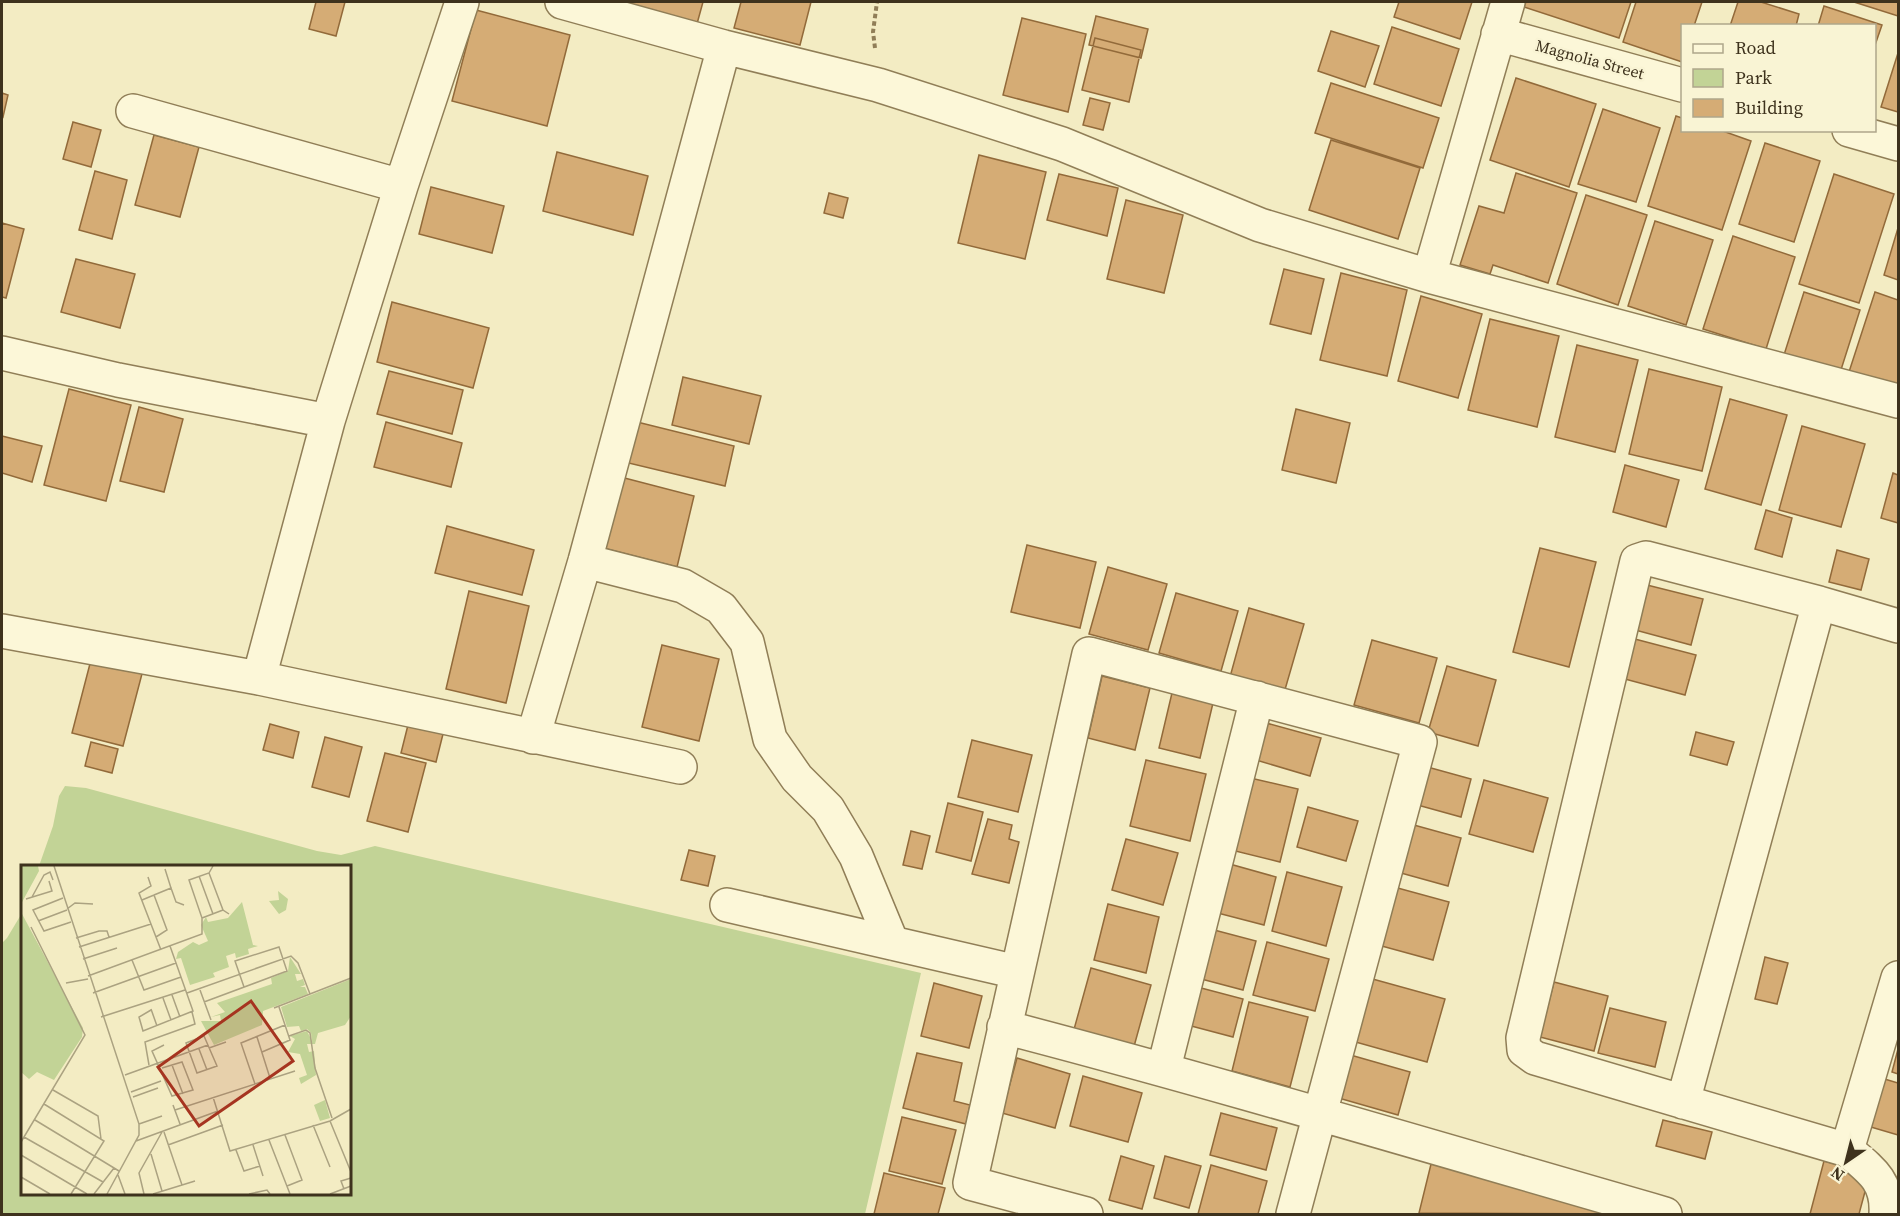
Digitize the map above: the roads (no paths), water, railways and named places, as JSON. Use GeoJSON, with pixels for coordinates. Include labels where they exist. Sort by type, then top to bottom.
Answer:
{"type":"FeatureCollection","features":[{"type":"Feature","properties":{"kind":"street"},"geometry":{"type":"LineString","coordinates":[[259,678],[328,421],[401,186],[462,2]]}},
{"type":"Feature","properties":{"kind":"street"},"geometry":{"type":"LineString","coordinates":[[562,2],[724,47],[878,85],[1062,144],[1260,225],[1429,276],[1899,401]]}},
{"type":"Feature","properties":{"kind":"street"},"geometry":{"type":"LineString","coordinates":[[1429,276],[1508,2]]}},
{"type":"Feature","properties":{"kind":"street","name":"Magnolia Street"},"geometry":{"type":"LineString","coordinates":[[1498,34],[1681,84]]}},
{"type":"Feature","properties":{"kind":"street"},"geometry":{"type":"LineString","coordinates":[[533,737],[585,561],[724,47]]}},
{"type":"Feature","properties":{"kind":"street"},"geometry":{"type":"LineString","coordinates":[[133,111],[401,186]]}},
{"type":"Feature","properties":{"kind":"street"},"geometry":{"type":"LineString","coordinates":[[1856,132],[1899,144]]}},
{"type":"Feature","properties":{"kind":"street"},"geometry":{"type":"LineString","coordinates":[[2,353],[118,380],[328,421]]}},
{"type":"Feature","properties":{"kind":"street"},"geometry":{"type":"LineString","coordinates":[[1886,1215],[1884,1188],[1875,1174],[1847,1150],[1535,1058],[1524,1050],[1523,1038],[1637,561],[1646,558],[1899,626]]}},
{"type":"Feature","properties":{"kind":"street"},"geometry":{"type":"LineString","coordinates":[[585,561],[683,586],[721,608],[747,642],[770,739],[797,778],[828,810],[856,856],[892,943]]}},
{"type":"Feature","properties":{"kind":"street"},"geometry":{"type":"LineString","coordinates":[[1683,1102],[1819,603]]}},
{"type":"Feature","properties":{"kind":"street"},"geometry":{"type":"LineString","coordinates":[[2,631],[259,678],[680,767]]}},
{"type":"Feature","properties":{"kind":"street"},"geometry":{"type":"LineString","coordinates":[[1086,1215],[970,1184],[1089,654],[1420,742],[1293,1215]]}},
{"type":"Feature","properties":{"kind":"street"},"geometry":{"type":"LineString","coordinates":[[1164,1068],[1257,698]]}},
{"type":"Feature","properties":{"kind":"street"},"geometry":{"type":"LineString","coordinates":[[727,905],[1017,972]]}},
{"type":"Feature","properties":{"kind":"street"},"geometry":{"type":"LineString","coordinates":[[1847,1150],[1899,978]]}},
{"type":"Feature","properties":{"kind":"street"},"geometry":{"type":"LineString","coordinates":[[1004,1027],[1164,1068],[1665,1215]]}}]}
